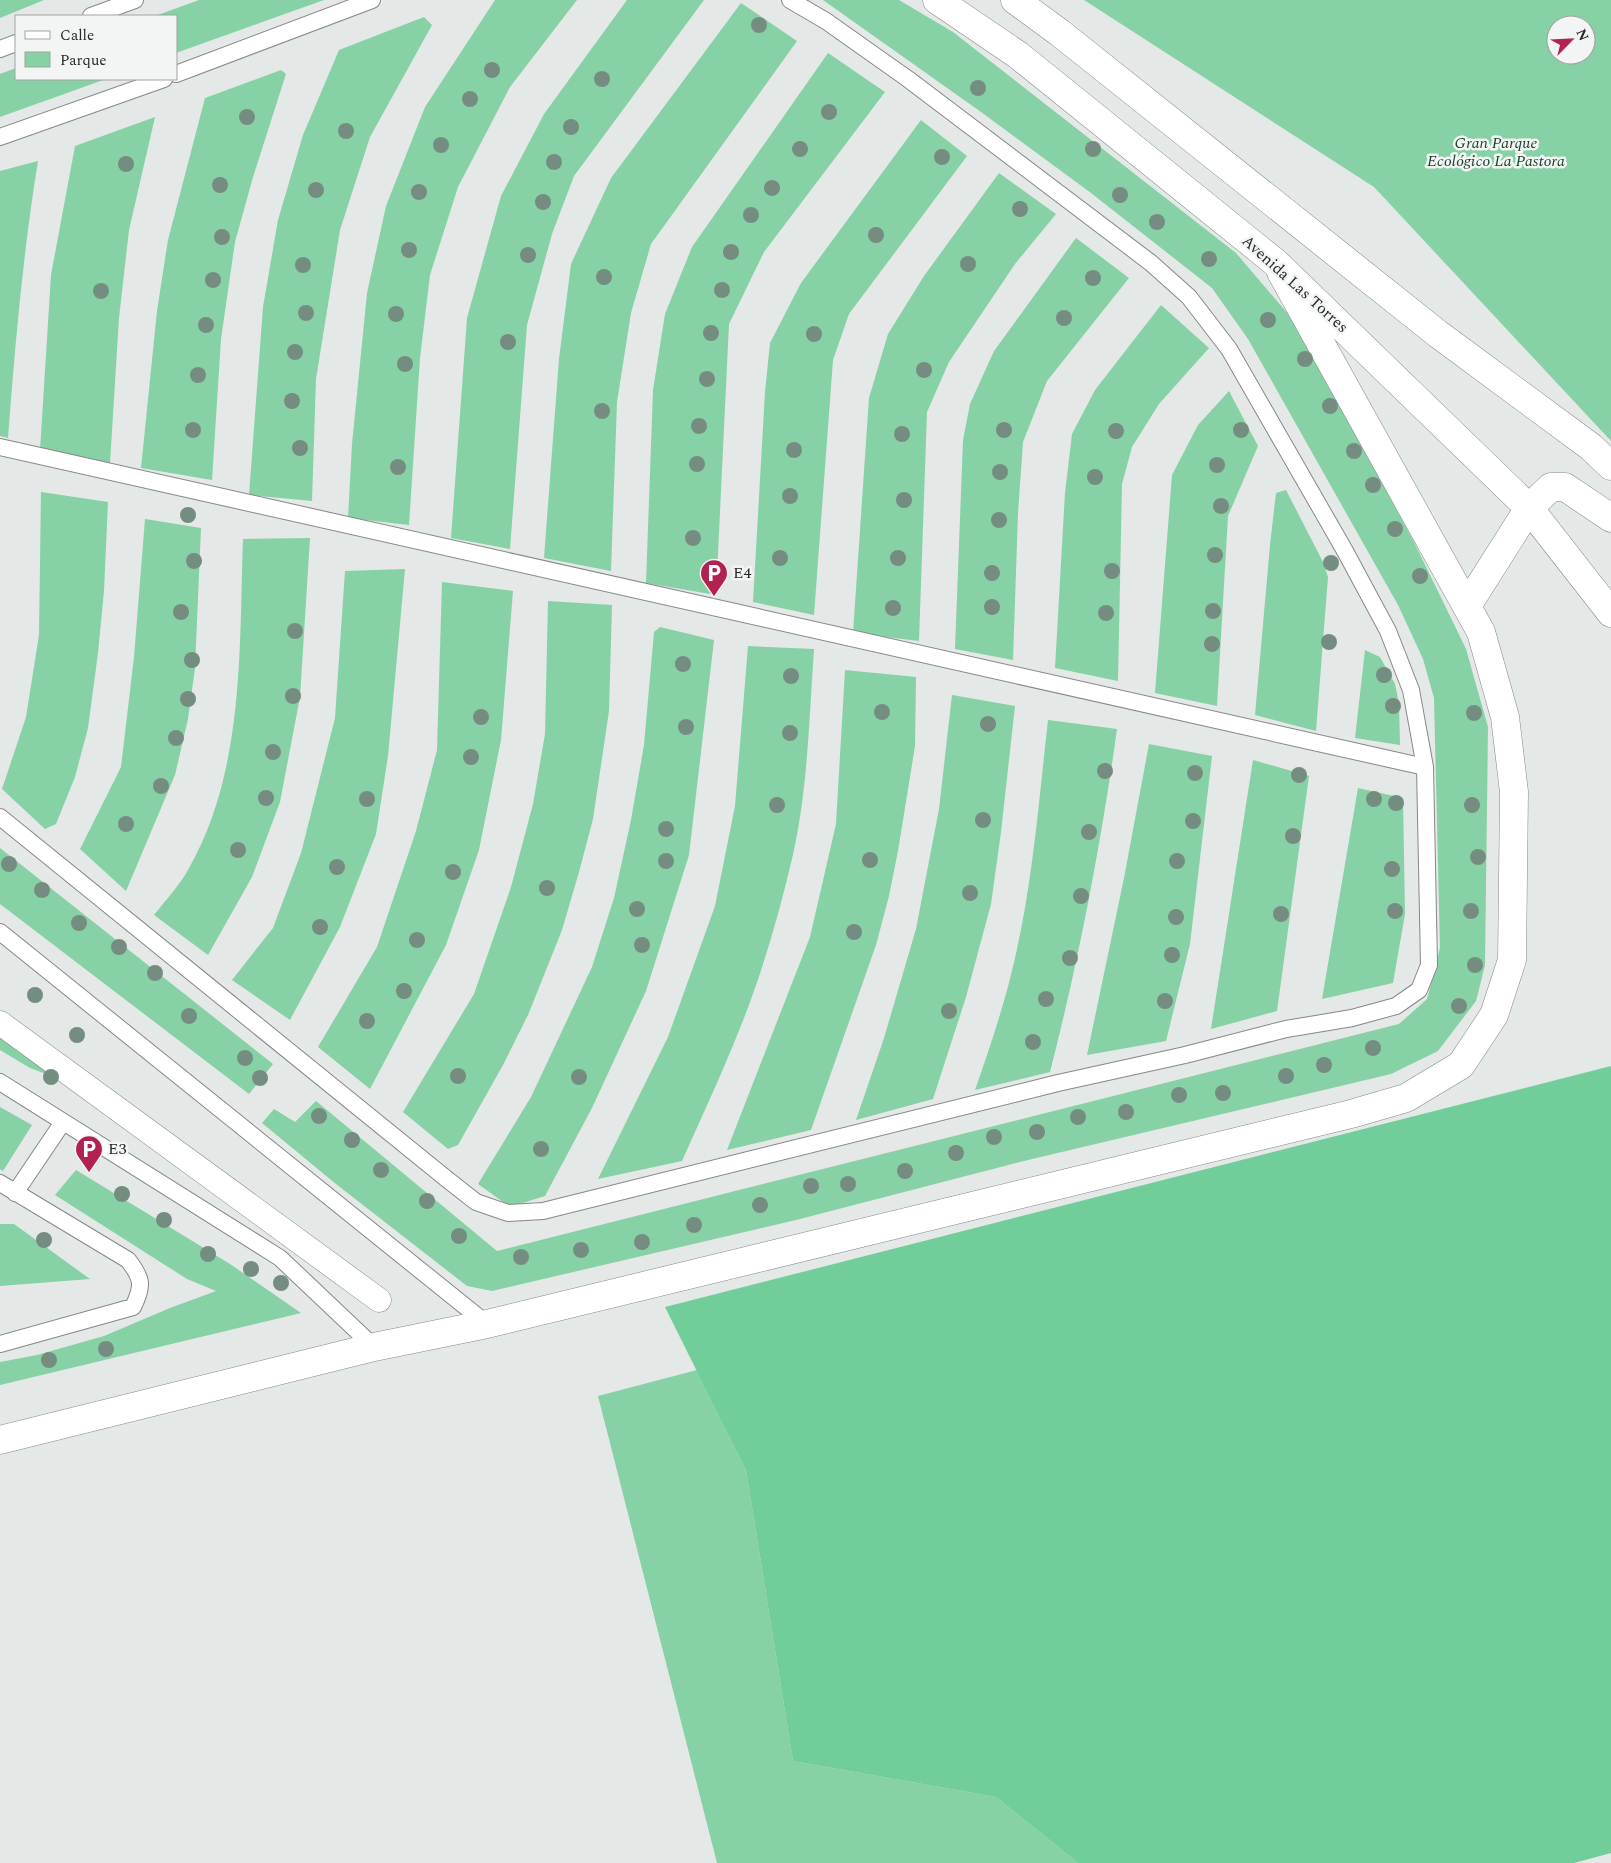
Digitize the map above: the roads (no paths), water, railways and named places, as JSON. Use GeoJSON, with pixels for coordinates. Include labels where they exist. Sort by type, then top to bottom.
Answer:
{"type":"FeatureCollection","features":[{"type":"Feature","properties":{"kind":"street","name":"Avenida Las Torres"},"geometry":{"type":"LineString","coordinates":[[937,0],[1018,55],[1276,263],[1529,508],[1611,613]]}},
{"type":"Feature","properties":{"kind":"street"},"geometry":{"type":"LineString","coordinates":[[1015,0],[1060,33],[1438,334],[1592,447],[1611,466]]}},
{"type":"Feature","properties":{"kind":"street"},"geometry":{"type":"LineString","coordinates":[[0,1440],[374,1347],[487,1324],[1351,1114],[1406,1098],[1461,1065],[1494,1015],[1512,960],[1514,792],[1505,717],[1481,632],[1276,263]]}},
{"type":"Feature","properties":{"kind":"street"},"geometry":{"type":"LineString","coordinates":[[1467,606],[1529,508],[1551,487],[1565,487],[1611,518]]}},
{"type":"Feature","properties":{"kind":"street"},"geometry":{"type":"LineString","coordinates":[[0,1024],[379,1300]]}},
{"type":"Feature","properties":{"kind":"lane"},"geometry":{"type":"LineString","coordinates":[[94,15],[136,0]]}},
{"type":"Feature","properties":{"kind":"lane"},"geometry":{"type":"LineString","coordinates":[[178,73],[372,0]]}},
{"type":"Feature","properties":{"kind":"lane"},"geometry":{"type":"LineString","coordinates":[[0,817],[455,1186],[476,1202],[508,1213],[543,1211],[1020,1092],[1186,1056],[1286,1029],[1352,1018],[1396,1006],[1419,990],[1429,965],[1425,767],[1411,690],[1388,631],[1345,551],[1229,348],[1189,296],[1151,262],[908,79],[826,22],[790,0]]}},
{"type":"Feature","properties":{"kind":"lane"},"geometry":{"type":"LineString","coordinates":[[0,49],[15,43]]}},
{"type":"Feature","properties":{"kind":"lane"},"geometry":{"type":"LineString","coordinates":[[0,137],[161,80]]}},
{"type":"Feature","properties":{"kind":"lane"},"geometry":{"type":"LineString","coordinates":[[0,447],[1425,767]]}},
{"type":"Feature","properties":{"kind":"lane"},"geometry":{"type":"LineString","coordinates":[[0,932],[487,1324]]}},
{"type":"Feature","properties":{"kind":"lane"},"geometry":{"type":"LineString","coordinates":[[0,1082],[280,1258],[374,1347]]}},
{"type":"Feature","properties":{"kind":"lane"},"geometry":{"type":"LineString","coordinates":[[15,1193],[63,1122]]}},
{"type":"Feature","properties":{"kind":"lane"},"geometry":{"type":"LineString","coordinates":[[0,1184],[128,1260],[138,1273],[140,1292],[133,1307],[0,1344]]}},
{"type":"Feature","properties":{"kind":"place","name":"E4"},"geometry":{"type":"Point","coordinates":[714,597]}},
{"type":"Feature","properties":{"kind":"place","name":"E3"},"geometry":{"type":"Point","coordinates":[89,1173]}},
{"type":"Feature","properties":{"kind":"park label","name":"Gran Parque Ecológico La Pastora"},"geometry":{"type":"Point","coordinates":[1496,152]}}]}
